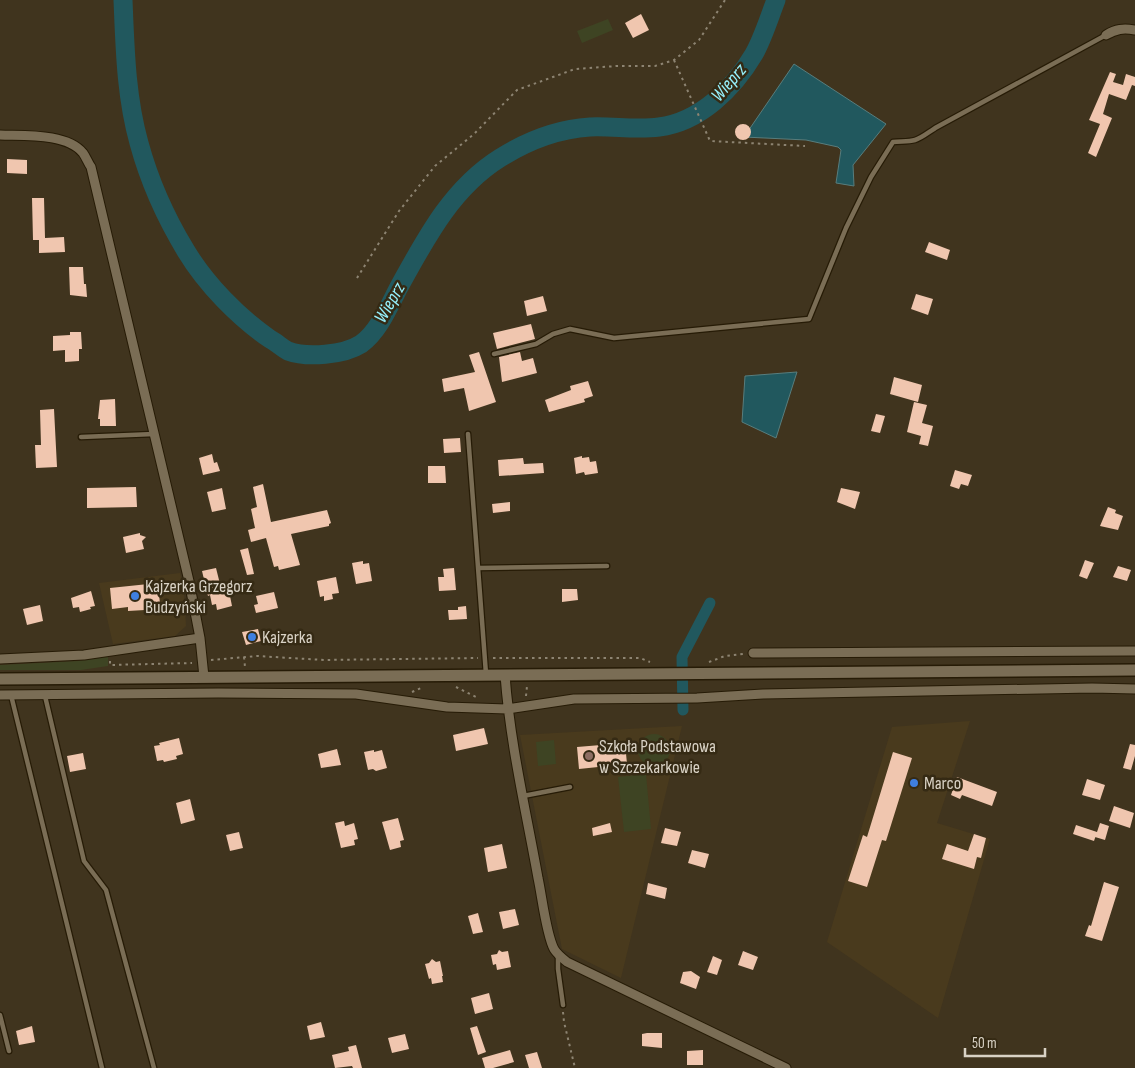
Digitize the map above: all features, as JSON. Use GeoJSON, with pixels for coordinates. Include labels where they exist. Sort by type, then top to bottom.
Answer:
{"type":"FeatureCollection","features":[{"type":"Feature","properties":{"kind":"main road"},"geometry":{"type":"LineString","coordinates":[[0,679],[505,675],[660,670],[692,674],[1135,670]]}},
{"type":"Feature","properties":{"kind":"street"},"geometry":{"type":"LineString","coordinates":[[1106,35],[1116,29],[1135,30]]}},
{"type":"Feature","properties":{"kind":"street"},"geometry":{"type":"LineString","coordinates":[[0,135],[57,138],[70,143],[82,152],[91,167],[199,617],[204,677]]}},
{"type":"Feature","properties":{"kind":"street"},"geometry":{"type":"LineString","coordinates":[[0,659],[84,655],[200,638]]}},
{"type":"Feature","properties":{"kind":"street"},"geometry":{"type":"LineString","coordinates":[[754,653],[1135,651]]}},
{"type":"Feature","properties":{"kind":"street"},"geometry":{"type":"LineString","coordinates":[[505,675],[507,710],[523,796],[548,926],[553,948],[558,955],[567,962],[786,1068]]}},
{"type":"Feature","properties":{"kind":"street"},"geometry":{"type":"LineString","coordinates":[[0,695],[346,694],[447,707],[507,710],[574,700],[1092,688],[1135,690]]}},
{"type":"Feature","properties":{"kind":"lane"},"geometry":{"type":"LineString","coordinates":[[494,354],[536,344],[553,334],[570,329],[614,338],[809,319],[846,228],[871,177],[893,142],[914,140],[921,137],[1106,35]]}},
{"type":"Feature","properties":{"kind":"lane"},"geometry":{"type":"LineString","coordinates":[[81,438],[154,434]]}},
{"type":"Feature","properties":{"kind":"lane"},"geometry":{"type":"LineString","coordinates":[[468,434],[486,675]]}},
{"type":"Feature","properties":{"kind":"lane"},"geometry":{"type":"LineString","coordinates":[[478,568],[606,566]]}},
{"type":"Feature","properties":{"kind":"lane"},"geometry":{"type":"LineString","coordinates":[[11,695],[102,1068]]}},
{"type":"Feature","properties":{"kind":"lane"},"geometry":{"type":"LineString","coordinates":[[45,696],[84,861],[106,890],[154,1068]]}},
{"type":"Feature","properties":{"kind":"lane"},"geometry":{"type":"LineString","coordinates":[[523,796],[570,787]]}},
{"type":"Feature","properties":{"kind":"lane"},"geometry":{"type":"LineString","coordinates":[[558,955],[563,1005]]}},
{"type":"Feature","properties":{"kind":"lane"},"geometry":{"type":"LineString","coordinates":[[0,1014],[9,1051]]}},
{"type":"Feature","properties":{"kind":"path"},"geometry":{"type":"LineString","coordinates":[[358,278],[399,212],[435,166],[474,134],[517,90],[575,69],[656,66],[674,60],[699,40],[725,0]]}},
{"type":"Feature","properties":{"kind":"path"},"geometry":{"type":"LineString","coordinates":[[674,60],[710,141],[805,146]]}},
{"type":"Feature","properties":{"kind":"path"},"geometry":{"type":"LineString","coordinates":[[108,651],[110,665],[195,663],[196,659],[203,661],[257,656],[324,660],[640,658],[660,670]]}},
{"type":"Feature","properties":{"kind":"path"},"geometry":{"type":"LineString","coordinates":[[703,664],[725,656],[754,653]]}},
{"type":"Feature","properties":{"kind":"path"},"geometry":{"type":"LineString","coordinates":[[526,706],[528,680]]}},
{"type":"Feature","properties":{"kind":"path"},"geometry":{"type":"LineString","coordinates":[[396,699],[424,686]]}},
{"type":"Feature","properties":{"kind":"path"},"geometry":{"type":"LineString","coordinates":[[455,687],[489,704],[491,709]]}},
{"type":"Feature","properties":{"kind":"path"},"geometry":{"type":"LineString","coordinates":[[563,1005],[564,1022],[575,1068]]}},
{"type":"Feature","properties":{"kind":"shaded area"},"geometry":{"type":"Polygon","coordinates":[[[180,573],[184,591],[186,626],[175,636],[113,644],[99,583],[180,573]]]}},
{"type":"Feature","properties":{"kind":"shaded area"},"geometry":{"type":"Polygon","coordinates":[[[970,721],[937,823],[990,839],[938,1018],[827,942],[892,727],[970,721]]]}},
{"type":"Feature","properties":{"kind":"shaded area"},"geometry":{"type":"Polygon","coordinates":[[[682,726],[621,978],[562,949],[520,735],[682,726]]]}},
{"type":"Feature","properties":{"kind":"green space"},"geometry":{"type":"Polygon","coordinates":[[[608,19],[613,30],[582,43],[577,31],[608,19]]]}},
{"type":"Feature","properties":{"kind":"green space"},"geometry":{"type":"Polygon","coordinates":[[[108,655],[108,666],[81,670],[0,670],[0,665],[78,661],[108,655]]]}},
{"type":"Feature","properties":{"kind":"green space"},"geometry":{"type":"Polygon","coordinates":[[[654,734],[660,735],[665,739],[669,744],[669,756],[665,761],[660,765],[654,766],[648,765],[643,761],[639,756],[638,750],[639,744],[643,739],[648,735],[654,734]]]}},
{"type":"Feature","properties":{"kind":"green space"},"geometry":{"type":"Polygon","coordinates":[[[554,740],[556,764],[538,766],[536,742],[554,740]]]}},
{"type":"Feature","properties":{"kind":"green space"},"geometry":{"type":"Polygon","coordinates":[[[646,774],[651,829],[624,832],[618,777],[646,774]]]}},
{"type":"Feature","properties":{"kind":"water"},"geometry":{"type":"Polygon","coordinates":[[[794,64],[886,124],[853,165],[854,186],[836,183],[841,150],[838,147],[806,140],[744,137],[794,64]]]}},
{"type":"Feature","properties":{"kind":"water"},"geometry":{"type":"Polygon","coordinates":[[[797,372],[776,438],[742,422],[745,376],[797,372]]]}},
{"type":"Feature","properties":{"kind":"building"},"geometry":{"type":"Polygon","coordinates":[[[641,14],[649,30],[633,38],[625,23],[641,14]]]}},
{"type":"Feature","properties":{"kind":"building"},"geometry":{"type":"Polygon","coordinates":[[[1110,72],[1116,74],[1113,82],[1123,85],[1126,74],[1135,77],[1135,86],[1132,85],[1126,100],[1109,94],[1103,114],[1112,118],[1096,157],[1088,153],[1100,124],[1089,120],[1110,72]]]}},
{"type":"Feature","properties":{"kind":"building"},"geometry":{"type":"Polygon","coordinates":[[[743,124],[751,132],[743,140],[735,132],[743,124]]]}},
{"type":"Feature","properties":{"kind":"building"},"geometry":{"type":"Polygon","coordinates":[[[7,159],[27,160],[27,174],[7,173],[7,159]]]}},
{"type":"Feature","properties":{"kind":"building"},"geometry":{"type":"Polygon","coordinates":[[[32,198],[44,198],[45,238],[64,237],[65,252],[39,253],[39,240],[33,240],[32,198]]]}},
{"type":"Feature","properties":{"kind":"building"},"geometry":{"type":"Polygon","coordinates":[[[929,242],[950,250],[947,260],[925,252],[929,242]]]}},
{"type":"Feature","properties":{"kind":"building"},"geometry":{"type":"Polygon","coordinates":[[[69,267],[83,267],[87,297],[70,295],[69,267]]]}},
{"type":"Feature","properties":{"kind":"building"},"geometry":{"type":"Polygon","coordinates":[[[916,294],[933,299],[928,315],[911,309],[916,294]]]}},
{"type":"Feature","properties":{"kind":"building"},"geometry":{"type":"Polygon","coordinates":[[[543,296],[547,311],[527,316],[524,301],[543,296]]]}},
{"type":"Feature","properties":{"kind":"building"},"geometry":{"type":"Polygon","coordinates":[[[531,324],[535,339],[497,349],[493,333],[531,324]]]}},
{"type":"Feature","properties":{"kind":"building"},"geometry":{"type":"Polygon","coordinates":[[[70,332],[81,332],[82,349],[79,349],[79,361],[65,362],[65,350],[53,351],[53,336],[70,335],[70,332]]]}},
{"type":"Feature","properties":{"kind":"building"},"geometry":{"type":"Polygon","coordinates":[[[479,352],[496,402],[469,411],[464,388],[444,392],[442,379],[475,372],[469,355],[479,352]]]}},
{"type":"Feature","properties":{"kind":"building"},"geometry":{"type":"Polygon","coordinates":[[[520,352],[522,361],[533,358],[537,373],[502,382],[499,357],[520,352]]]}},
{"type":"Feature","properties":{"kind":"building"},"geometry":{"type":"Polygon","coordinates":[[[894,377],[922,385],[918,402],[890,394],[894,377]]]}},
{"type":"Feature","properties":{"kind":"building"},"geometry":{"type":"Polygon","coordinates":[[[588,381],[593,396],[584,399],[585,402],[549,412],[545,400],[571,390],[570,386],[588,381]]]}},
{"type":"Feature","properties":{"kind":"building"},"geometry":{"type":"Polygon","coordinates":[[[115,399],[116,426],[100,426],[100,419],[98,419],[100,400],[115,399]]]}},
{"type":"Feature","properties":{"kind":"building"},"geometry":{"type":"Polygon","coordinates":[[[914,402],[927,405],[922,423],[933,426],[928,446],[919,444],[921,436],[907,432],[914,402]]]}},
{"type":"Feature","properties":{"kind":"building"},"geometry":{"type":"Polygon","coordinates":[[[54,409],[57,467],[36,468],[35,445],[41,445],[40,410],[54,409]]]}},
{"type":"Feature","properties":{"kind":"building"},"geometry":{"type":"Polygon","coordinates":[[[876,414],[885,416],[880,433],[871,431],[876,414]]]}},
{"type":"Feature","properties":{"kind":"building"},"geometry":{"type":"Polygon","coordinates":[[[460,438],[461,452],[444,453],[443,439],[460,438]]]}},
{"type":"Feature","properties":{"kind":"building"},"geometry":{"type":"Polygon","coordinates":[[[212,454],[214,463],[217,462],[220,471],[203,475],[199,458],[212,454]]]}},
{"type":"Feature","properties":{"kind":"building"},"geometry":{"type":"Polygon","coordinates":[[[582,456],[582,458],[589,457],[590,462],[596,461],[598,473],[585,475],[584,472],[576,474],[574,458],[582,456]]]}},
{"type":"Feature","properties":{"kind":"building"},"geometry":{"type":"Polygon","coordinates":[[[523,458],[524,464],[543,463],[544,473],[499,476],[498,460],[523,458]]]}},
{"type":"Feature","properties":{"kind":"building"},"geometry":{"type":"Polygon","coordinates":[[[428,466],[445,466],[446,483],[428,483],[428,466]]]}},
{"type":"Feature","properties":{"kind":"building"},"geometry":{"type":"Polygon","coordinates":[[[955,470],[972,475],[968,486],[961,484],[959,489],[950,486],[955,470]]]}},
{"type":"Feature","properties":{"kind":"building"},"geometry":{"type":"Polygon","coordinates":[[[263,484],[271,522],[327,510],[331,523],[329,526],[291,534],[300,565],[279,570],[278,566],[274,567],[266,538],[251,542],[248,530],[255,528],[251,509],[257,507],[253,487],[263,484]]]}},
{"type":"Feature","properties":{"kind":"building"},"geometry":{"type":"Polygon","coordinates":[[[136,487],[137,507],[87,508],[87,488],[136,487]]]}},
{"type":"Feature","properties":{"kind":"building"},"geometry":{"type":"Polygon","coordinates":[[[222,488],[226,509],[212,512],[207,492],[222,488]]]}},
{"type":"Feature","properties":{"kind":"building"},"geometry":{"type":"Polygon","coordinates":[[[841,488],[860,492],[855,509],[837,502],[841,488]]]}},
{"type":"Feature","properties":{"kind":"building"},"geometry":{"type":"Polygon","coordinates":[[[510,502],[510,511],[493,513],[492,504],[510,502]]]}},
{"type":"Feature","properties":{"kind":"building"},"geometry":{"type":"Polygon","coordinates":[[[1108,507],[1116,510],[1115,513],[1123,516],[1118,530],[1100,526],[1108,507]]]}},
{"type":"Feature","properties":{"kind":"building"},"geometry":{"type":"Polygon","coordinates":[[[140,533],[140,535],[146,537],[142,541],[144,549],[126,553],[123,537],[140,533]]]}},
{"type":"Feature","properties":{"kind":"building"},"geometry":{"type":"Polygon","coordinates":[[[248,548],[254,574],[247,575],[240,550],[248,548]]]}},
{"type":"Feature","properties":{"kind":"building"},"geometry":{"type":"Polygon","coordinates":[[[1085,560],[1094,563],[1087,579],[1079,576],[1085,560]]]}},
{"type":"Feature","properties":{"kind":"building"},"geometry":{"type":"Polygon","coordinates":[[[363,561],[363,564],[369,563],[372,581],[356,584],[352,563],[363,561]]]}},
{"type":"Feature","properties":{"kind":"building"},"geometry":{"type":"Polygon","coordinates":[[[1118,566],[1131,570],[1127,581],[1113,577],[1118,566]]]}},
{"type":"Feature","properties":{"kind":"building"},"geometry":{"type":"Polygon","coordinates":[[[216,568],[222,592],[229,591],[232,606],[217,610],[216,604],[212,605],[210,595],[208,596],[202,571],[216,568]]]}},
{"type":"Feature","properties":{"kind":"building"},"geometry":{"type":"Polygon","coordinates":[[[454,568],[456,590],[439,591],[438,577],[444,577],[443,569],[454,568]]]}},
{"type":"Feature","properties":{"kind":"building"},"geometry":{"type":"Polygon","coordinates":[[[336,577],[339,593],[332,594],[333,599],[324,601],[324,596],[320,597],[317,581],[336,577]]]}},
{"type":"Feature","properties":{"kind":"building","name":"Kajzerka Grzegorz Budzyński"},"geometry":{"type":"Polygon","coordinates":[[[158,583],[160,604],[144,606],[145,610],[128,611],[128,607],[112,609],[110,588],[158,583]]]}},
{"type":"Feature","properties":{"kind":"building"},"geometry":{"type":"Polygon","coordinates":[[[562,589],[577,589],[578,600],[562,602],[562,589]]]}},
{"type":"Feature","properties":{"kind":"building"},"geometry":{"type":"Polygon","coordinates":[[[91,591],[95,606],[80,612],[79,607],[73,608],[71,598],[91,591]]]}},
{"type":"Feature","properties":{"kind":"building"},"geometry":{"type":"Polygon","coordinates":[[[274,592],[278,608],[256,613],[254,605],[258,604],[256,596],[274,592]]]}},
{"type":"Feature","properties":{"kind":"building"},"geometry":{"type":"Polygon","coordinates":[[[40,605],[43,621],[27,625],[23,609],[40,605]]]}},
{"type":"Feature","properties":{"kind":"building"},"geometry":{"type":"Polygon","coordinates":[[[466,606],[467,619],[449,620],[448,610],[458,610],[458,607],[466,606]]]}},
{"type":"Feature","properties":{"kind":"building","name":"Kajzerka"},"geometry":{"type":"Polygon","coordinates":[[[258,629],[261,641],[246,645],[242,632],[258,629]]]}},
{"type":"Feature","properties":{"kind":"building"},"geometry":{"type":"Polygon","coordinates":[[[484,728],[488,744],[456,751],[453,735],[484,728]]]}},
{"type":"Feature","properties":{"kind":"building"},"geometry":{"type":"Polygon","coordinates":[[[179,738],[183,754],[176,756],[177,759],[164,762],[163,760],[157,761],[154,746],[179,738]]]}},
{"type":"Feature","properties":{"kind":"building"},"geometry":{"type":"Polygon","coordinates":[[[625,743],[627,764],[579,769],[577,747],[625,743]]]}},
{"type":"Feature","properties":{"kind":"building"},"geometry":{"type":"Polygon","coordinates":[[[1130,744],[1135,745],[1135,756],[1131,770],[1123,768],[1130,744]]]}},
{"type":"Feature","properties":{"kind":"building"},"geometry":{"type":"Polygon","coordinates":[[[337,749],[341,765],[321,768],[318,754],[337,749]]]}},
{"type":"Feature","properties":{"kind":"building"},"geometry":{"type":"Polygon","coordinates":[[[374,750],[374,752],[382,750],[387,768],[376,771],[373,769],[368,770],[364,752],[374,750]]]}},
{"type":"Feature","properties":{"kind":"building"},"geometry":{"type":"Polygon","coordinates":[[[893,752],[912,758],[886,841],[882,840],[867,887],[848,881],[863,835],[867,837],[893,752]]]}},
{"type":"Feature","properties":{"kind":"building"},"geometry":{"type":"Polygon","coordinates":[[[83,753],[86,769],[70,772],[67,756],[83,753]]]}},
{"type":"Feature","properties":{"kind":"building"},"geometry":{"type":"Polygon","coordinates":[[[957,777],[997,792],[992,806],[962,795],[960,799],[951,795],[957,777]]]}},
{"type":"Feature","properties":{"kind":"building"},"geometry":{"type":"Polygon","coordinates":[[[1087,779],[1105,785],[1100,800],[1082,795],[1087,779]]]}},
{"type":"Feature","properties":{"kind":"building"},"geometry":{"type":"Polygon","coordinates":[[[190,799],[195,820],[181,824],[176,803],[190,799]]]}},
{"type":"Feature","properties":{"kind":"building"},"geometry":{"type":"Polygon","coordinates":[[[1114,806],[1134,813],[1130,828],[1109,821],[1114,806]]]}},
{"type":"Feature","properties":{"kind":"building"},"geometry":{"type":"Polygon","coordinates":[[[398,818],[404,840],[400,841],[401,847],[390,850],[382,822],[398,818]]]}},
{"type":"Feature","properties":{"kind":"building"},"geometry":{"type":"Polygon","coordinates":[[[344,821],[345,826],[354,823],[358,839],[354,840],[355,845],[341,848],[335,823],[344,821]]]}},
{"type":"Feature","properties":{"kind":"building"},"geometry":{"type":"Polygon","coordinates":[[[610,823],[612,832],[593,836],[592,828],[610,823]]]}},
{"type":"Feature","properties":{"kind":"building"},"geometry":{"type":"Polygon","coordinates":[[[1100,823],[1109,826],[1105,840],[1095,837],[1094,841],[1073,834],[1076,825],[1097,832],[1100,823]]]}},
{"type":"Feature","properties":{"kind":"building"},"geometry":{"type":"Polygon","coordinates":[[[665,828],[681,832],[677,846],[661,843],[665,828]]]}},
{"type":"Feature","properties":{"kind":"building"},"geometry":{"type":"Polygon","coordinates":[[[239,832],[243,848],[230,851],[226,835],[239,832]]]}},
{"type":"Feature","properties":{"kind":"building"},"geometry":{"type":"Polygon","coordinates":[[[974,834],[986,838],[981,858],[977,857],[974,869],[942,859],[947,844],[968,851],[974,834]]]}},
{"type":"Feature","properties":{"kind":"building"},"geometry":{"type":"Polygon","coordinates":[[[502,844],[507,868],[488,872],[484,848],[502,844]]]}},
{"type":"Feature","properties":{"kind":"building"},"geometry":{"type":"Polygon","coordinates":[[[692,850],[709,854],[705,868],[688,863],[692,850]]]}},
{"type":"Feature","properties":{"kind":"building"},"geometry":{"type":"Polygon","coordinates":[[[1104,882],[1119,887],[1102,941],[1085,936],[1089,925],[1091,926],[1104,882]]]}},
{"type":"Feature","properties":{"kind":"building"},"geometry":{"type":"Polygon","coordinates":[[[648,883],[667,888],[665,899],[646,894],[648,883]]]}},
{"type":"Feature","properties":{"kind":"building"},"geometry":{"type":"Polygon","coordinates":[[[515,909],[519,925],[503,929],[499,912],[515,909]]]}},
{"type":"Feature","properties":{"kind":"building"},"geometry":{"type":"Polygon","coordinates":[[[478,913],[483,932],[473,934],[468,916],[478,913]]]}},
{"type":"Feature","properties":{"kind":"building"},"geometry":{"type":"Polygon","coordinates":[[[499,950],[502,952],[508,951],[511,967],[497,970],[496,964],[493,965],[491,955],[497,954],[499,950]]]}},
{"type":"Feature","properties":{"kind":"building"},"geometry":{"type":"Polygon","coordinates":[[[743,951],[758,957],[753,970],[738,965],[743,951]]]}},
{"type":"Feature","properties":{"kind":"building"},"geometry":{"type":"Polygon","coordinates":[[[713,956],[722,960],[717,975],[707,972],[713,956]]]}},
{"type":"Feature","properties":{"kind":"building"},"geometry":{"type":"Polygon","coordinates":[[[432,959],[436,962],[440,961],[443,982],[432,984],[431,978],[429,979],[425,964],[429,963],[432,959]]]}},
{"type":"Feature","properties":{"kind":"building"},"geometry":{"type":"Polygon","coordinates":[[[691,971],[700,977],[696,989],[680,983],[683,972],[691,971]]]}},
{"type":"Feature","properties":{"kind":"building"},"geometry":{"type":"Polygon","coordinates":[[[489,993],[493,1009],[475,1014],[471,998],[489,993]]]}},
{"type":"Feature","properties":{"kind":"building"},"geometry":{"type":"Polygon","coordinates":[[[321,1022],[325,1037],[310,1040],[307,1026],[321,1022]]]}},
{"type":"Feature","properties":{"kind":"building"},"geometry":{"type":"Polygon","coordinates":[[[32,1026],[35,1042],[19,1045],[16,1031],[32,1026]]]}},
{"type":"Feature","properties":{"kind":"building"},"geometry":{"type":"Polygon","coordinates":[[[477,1026],[486,1052],[478,1055],[470,1028],[477,1026]]]}},
{"type":"Feature","properties":{"kind":"building"},"geometry":{"type":"Polygon","coordinates":[[[662,1033],[662,1048],[642,1046],[642,1034],[662,1033]]]}},
{"type":"Feature","properties":{"kind":"building"},"geometry":{"type":"Polygon","coordinates":[[[405,1034],[409,1049],[392,1053],[388,1038],[405,1034]]]}},
{"type":"Feature","properties":{"kind":"building"},"geometry":{"type":"Polygon","coordinates":[[[356,1045],[362,1068],[353,1068],[352,1066],[335,1068],[332,1055],[349,1051],[348,1047],[356,1045]]]}},
{"type":"Feature","properties":{"kind":"building"},"geometry":{"type":"Polygon","coordinates":[[[510,1050],[514,1062],[493,1068],[485,1068],[482,1058],[510,1050]]]}},
{"type":"Feature","properties":{"kind":"building"},"geometry":{"type":"Polygon","coordinates":[[[703,1050],[703,1065],[687,1065],[687,1051],[703,1050]]]}},
{"type":"Feature","properties":{"kind":"building"},"geometry":{"type":"Polygon","coordinates":[[[537,1052],[542,1068],[529,1068],[525,1055],[537,1052]]]}},
{"type":"Feature","properties":{"kind":"waterway","name":"Wieprz"},"geometry":{"type":"LineString","coordinates":[[123,0],[127,72],[135,126],[153,185],[179,238],[203,276],[246,321],[288,351],[315,355],[345,351],[354,348],[367,339],[383,318],[419,250],[442,215],[454,199],[483,170],[521,146],[566,130],[590,127],[659,127],[674,124],[702,111],[726,91],[746,67],[760,41],[776,0]]}},
{"type":"Feature","properties":{"kind":"waterway"},"geometry":{"type":"LineString","coordinates":[[683,710],[682,657],[710,603]]}},
{"type":"Feature","properties":{"kind":"place","name":"Kajzerka Grzegorz Budzyński"},"geometry":{"type":"Point","coordinates":[135,596]}},
{"type":"Feature","properties":{"kind":"place","name":"Kajzerka"},"geometry":{"type":"Point","coordinates":[252,637]}},
{"type":"Feature","properties":{"kind":"place","name":"Szkoła Podstawowa w Szczekarkowie"},"geometry":{"type":"Point","coordinates":[589,756]}},
{"type":"Feature","properties":{"kind":"place","name":"Marco"},"geometry":{"type":"Point","coordinates":[914,783]}}]}
